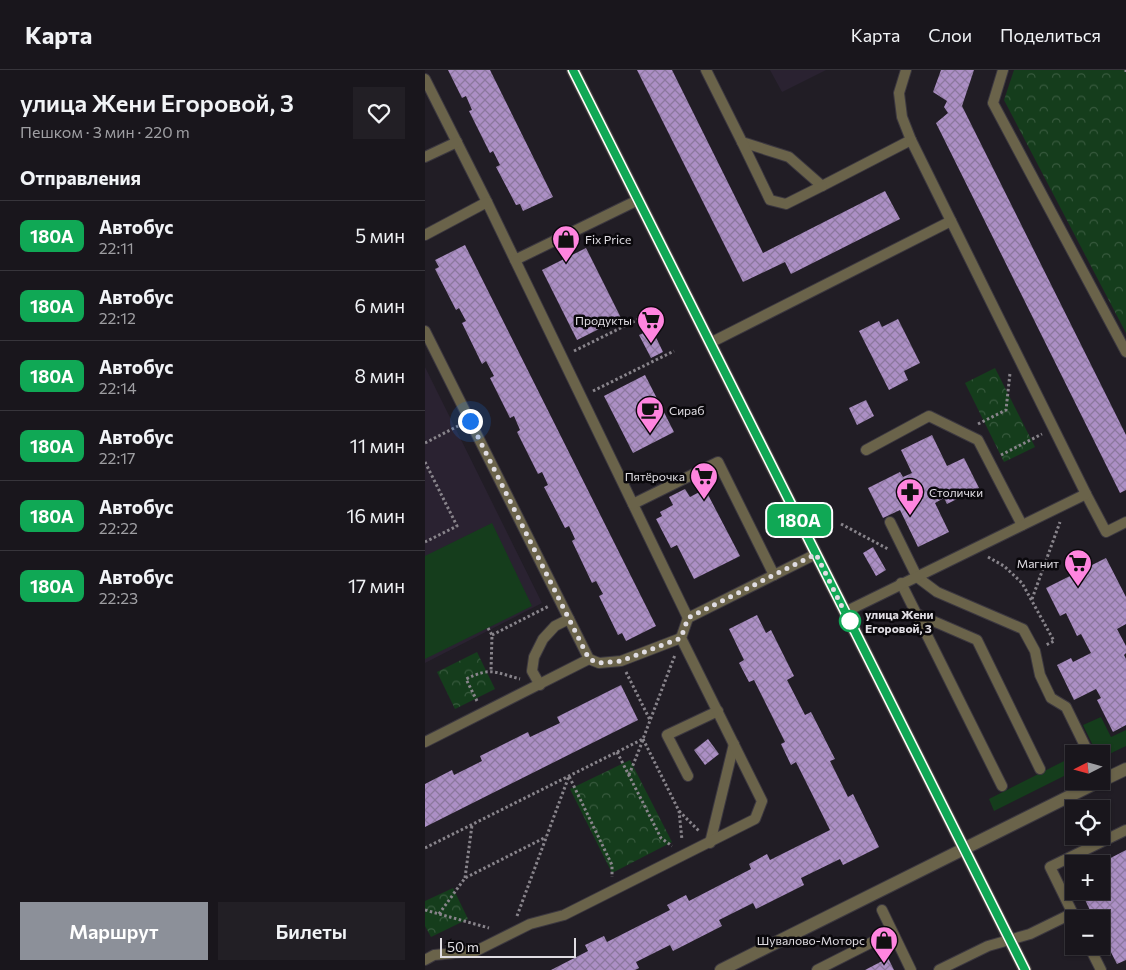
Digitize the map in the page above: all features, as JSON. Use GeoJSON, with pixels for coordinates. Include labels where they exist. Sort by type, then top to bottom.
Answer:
{"type":"FeatureCollection","features":[{"type":"Feature","properties":{"kind":"street"},"geometry":{"type":"LineString","coordinates":[[573,70],[1025,970]]}},
{"type":"Feature","properties":{"kind":"street"},"geometry":{"type":"LineString","coordinates":[[1110,776],[1126,769]]}},
{"type":"Feature","properties":{"kind":"street"},"geometry":{"type":"LineString","coordinates":[[721,970],[1081,790]]}},
{"type":"Feature","properties":{"kind":"lane"},"geometry":{"type":"LineString","coordinates":[[706,70],[771,200],[786,204],[911,140]]}},
{"type":"Feature","properties":{"kind":"lane"},"geometry":{"type":"LineString","coordinates":[[906,70],[899,93],[902,117],[911,140],[1105,532],[1126,522]]}},
{"type":"Feature","properties":{"kind":"lane"},"geometry":{"type":"LineString","coordinates":[[1003,70],[993,103],[1126,352]]}},
{"type":"Feature","properties":{"kind":"lane"},"geometry":{"type":"LineString","coordinates":[[425,80],[487,202],[688,618]]}},
{"type":"Feature","properties":{"kind":"lane"},"geometry":{"type":"LineString","coordinates":[[425,158],[457,142]]}},
{"type":"Feature","properties":{"kind":"lane"},"geometry":{"type":"LineString","coordinates":[[742,142],[789,157],[822,186]]}},
{"type":"Feature","properties":{"kind":"lane"},"geometry":{"type":"LineString","coordinates":[[515,260],[638,200]]}},
{"type":"Feature","properties":{"kind":"lane"},"geometry":{"type":"LineString","coordinates":[[425,235],[487,202]]}},
{"type":"Feature","properties":{"kind":"lane"},"geometry":{"type":"LineString","coordinates":[[710,343],[951,220]]}},
{"type":"Feature","properties":{"kind":"lane"},"geometry":{"type":"LineString","coordinates":[[425,331],[589,659],[599,663],[621,661],[681,638]]}},
{"type":"Feature","properties":{"kind":"lane"},"geometry":{"type":"LineString","coordinates":[[866,450],[929,416],[978,440],[1022,525]]}},
{"type":"Feature","properties":{"kind":"lane"},"geometry":{"type":"LineString","coordinates":[[633,504],[718,462],[774,575]]}},
{"type":"Feature","properties":{"kind":"lane"},"geometry":{"type":"LineString","coordinates":[[845,612],[1086,494]]}},
{"type":"Feature","properties":{"kind":"lane"},"geometry":{"type":"LineString","coordinates":[[890,522],[917,577],[937,592],[1023,629],[1035,651],[1040,675],[1051,698],[1066,707],[1085,745]]}},
{"type":"Feature","properties":{"kind":"lane"},"geometry":{"type":"LineString","coordinates":[[425,960],[434,955],[476,951],[530,924],[564,915],[755,819],[762,801],[681,638],[688,618],[816,554]]}},
{"type":"Feature","properties":{"kind":"lane"},"geometry":{"type":"LineString","coordinates":[[901,583],[1003,786]]}},
{"type":"Feature","properties":{"kind":"lane"},"geometry":{"type":"LineString","coordinates":[[917,614],[977,640],[1040,769]]}},
{"type":"Feature","properties":{"kind":"lane"},"geometry":{"type":"LineString","coordinates":[[540,685],[532,671],[534,657],[543,639],[555,626],[569,619]]}},
{"type":"Feature","properties":{"kind":"lane"},"geometry":{"type":"LineString","coordinates":[[425,742],[589,659]]}},
{"type":"Feature","properties":{"kind":"lane"},"geometry":{"type":"LineString","coordinates":[[689,776],[667,735],[718,711]]}},
{"type":"Feature","properties":{"kind":"lane"},"geometry":{"type":"LineString","coordinates":[[710,843],[734,744]]}},
{"type":"Feature","properties":{"kind":"lane"},"geometry":{"type":"LineString","coordinates":[[1071,910],[1050,867],[1126,830]]}},
{"type":"Feature","properties":{"kind":"lane"},"geometry":{"type":"LineString","coordinates":[[882,910],[911,970]]}},
{"type":"Feature","properties":{"kind":"lane"},"geometry":{"type":"LineString","coordinates":[[939,970],[988,946],[1030,934],[1065,920]]}},
{"type":"Feature","properties":{"kind":"lane"},"geometry":{"type":"LineString","coordinates":[[817,970],[892,932]]}},
{"type":"Feature","properties":{"kind":"lane"},"geometry":{"type":"LineString","coordinates":[[1094,955],[1101,970]]}},
{"type":"Feature","properties":{"kind":"path"},"geometry":{"type":"LineString","coordinates":[[562,357],[655,311]]}},
{"type":"Feature","properties":{"kind":"path"},"geometry":{"type":"LineString","coordinates":[[581,396],[674,351]]}},
{"type":"Feature","properties":{"kind":"path"},"geometry":{"type":"LineString","coordinates":[[970,436],[977,425],[1006,410],[1010,372]]}},
{"type":"Feature","properties":{"kind":"path"},"geometry":{"type":"LineString","coordinates":[[425,443],[470,421]]}},
{"type":"Feature","properties":{"kind":"path"},"geometry":{"type":"LineString","coordinates":[[989,461],[1054,428]]}},
{"type":"Feature","properties":{"kind":"path"},"geometry":{"type":"LineString","coordinates":[[425,462],[457,526],[425,542]]}},
{"type":"Feature","properties":{"kind":"path"},"geometry":{"type":"LineString","coordinates":[[1031,599],[1067,504]]}},
{"type":"Feature","properties":{"kind":"path"},"geometry":{"type":"LineString","coordinates":[[841,524],[908,560]]}},
{"type":"Feature","properties":{"kind":"path"},"geometry":{"type":"LineString","coordinates":[[973,549],[1003,566],[1022,583],[1054,641],[1035,651]]}},
{"type":"Feature","properties":{"kind":"path"},"geometry":{"type":"LineString","coordinates":[[492,635],[560,600]]}},
{"type":"Feature","properties":{"kind":"path"},"geometry":{"type":"LineString","coordinates":[[489,628],[492,635],[491,670]]}},
{"type":"Feature","properties":{"kind":"path"},"geometry":{"type":"LineString","coordinates":[[629,775],[681,638]]}},
{"type":"Feature","properties":{"kind":"path"},"geometry":{"type":"LineString","coordinates":[[621,661],[650,720]]}},
{"type":"Feature","properties":{"kind":"path"},"geometry":{"type":"LineString","coordinates":[[483,713],[466,679],[480,672],[491,670],[540,685]]}},
{"type":"Feature","properties":{"kind":"path"},"geometry":{"type":"LineString","coordinates":[[425,848],[643,739]]}},
{"type":"Feature","properties":{"kind":"path"},"geometry":{"type":"LineString","coordinates":[[643,739],[679,810],[710,843]]}},
{"type":"Feature","properties":{"kind":"path"},"geometry":{"type":"LineString","coordinates":[[617,752],[661,838],[684,855]]}},
{"type":"Feature","properties":{"kind":"path"},"geometry":{"type":"LineString","coordinates":[[425,910],[510,934],[569,776]]}},
{"type":"Feature","properties":{"kind":"path"},"geometry":{"type":"LineString","coordinates":[[569,776],[612,865],[611,891]]}},
{"type":"Feature","properties":{"kind":"path"},"geometry":{"type":"LineString","coordinates":[[679,810],[684,855]]}},
{"type":"Feature","properties":{"kind":"path"},"geometry":{"type":"LineString","coordinates":[[465,878],[473,824]]}},
{"type":"Feature","properties":{"kind":"path"},"geometry":{"type":"LineString","coordinates":[[439,914],[465,878],[546,836]]}},
{"type":"Feature","properties":{"kind":"path"},"geometry":{"type":"LineString","coordinates":[[425,915],[431,912]]}},
{"type":"Feature","properties":{"kind":"shaded area"},"geometry":{"type":"Polygon","coordinates":[[[770,70],[826,70],[782,92],[770,70]]]}},
{"type":"Feature","properties":{"kind":"shaded area"},"geometry":{"type":"Polygon","coordinates":[[[425,367],[542,603],[425,663],[425,367]]]}},
{"type":"Feature","properties":{"kind":"green space"},"geometry":{"type":"Polygon","coordinates":[[[1014,70],[1126,70],[1126,333],[1004,100],[1014,70]]]}},
{"type":"Feature","properties":{"kind":"green space"},"geometry":{"type":"Polygon","coordinates":[[[995,368],[1035,447],[1004,462],[965,383],[995,368]]]}},
{"type":"Feature","properties":{"kind":"green space"},"geometry":{"type":"Polygon","coordinates":[[[492,523],[532,606],[425,659],[425,556],[492,523]]]}},
{"type":"Feature","properties":{"kind":"green space"},"geometry":{"type":"Polygon","coordinates":[[[477,652],[495,689],[455,709],[437,672],[477,652]]]}},
{"type":"Feature","properties":{"kind":"green space"},"geometry":{"type":"Polygon","coordinates":[[[1101,717],[1111,737],[1126,730],[1126,746],[1110,754],[1110,745],[1093,745],[1083,725],[1101,717]]]}},
{"type":"Feature","properties":{"kind":"green space"},"geometry":{"type":"Polygon","coordinates":[[[630,760],[672,842],[612,873],[570,789],[630,760]]]}},
{"type":"Feature","properties":{"kind":"green space"},"geometry":{"type":"Polygon","coordinates":[[[1065,761],[1065,776],[994,811],[989,799],[1065,761]]]}},
{"type":"Feature","properties":{"kind":"green space"},"geometry":{"type":"Polygon","coordinates":[[[453,888],[468,919],[431,937],[425,926],[425,901],[453,888]]]}},
{"type":"Feature","properties":{"kind":"building"},"geometry":{"type":"Polygon","coordinates":[[[448,70],[490,70],[553,197],[523,211],[520,204],[516,205],[496,167],[500,165],[493,151],[490,153],[469,111],[472,110],[466,96],[462,98],[448,70]]]}},
{"type":"Feature","properties":{"kind":"building"},"geometry":{"type":"Polygon","coordinates":[[[637,70],[672,70],[763,253],[885,191],[900,219],[791,274],[785,262],[743,282],[637,70]]]}},
{"type":"Feature","properties":{"kind":"building"},"geometry":{"type":"Polygon","coordinates":[[[941,70],[974,70],[962,106],[1126,435],[1126,490],[1120,493],[936,123],[948,113],[944,107],[947,101],[933,92],[941,70]]]}},
{"type":"Feature","properties":{"kind":"building"},"geometry":{"type":"Polygon","coordinates":[[[465,245],[656,626],[626,641],[622,633],[618,635],[599,596],[603,594],[596,581],[592,583],[572,541],[575,539],[569,526],[565,528],[544,487],[548,485],[542,472],[538,474],[517,432],[520,430],[514,416],[510,418],[490,378],[494,376],[486,361],[482,364],[462,323],[466,321],[459,308],[456,310],[435,269],[439,267],[435,260],[465,245]]]}},
{"type":"Feature","properties":{"kind":"building"},"geometry":{"type":"Polygon","coordinates":[[[586,248],[621,318],[577,340],[542,270],[586,248]]]}},
{"type":"Feature","properties":{"kind":"building"},"geometry":{"type":"Polygon","coordinates":[[[898,319],[920,363],[904,371],[908,380],[889,390],[859,331],[879,321],[882,327],[898,319]]]}},
{"type":"Feature","properties":{"kind":"building","name":"Продукты"},"geometry":{"type":"Polygon","coordinates":[[[652,329],[663,352],[651,358],[639,335],[652,329]]]}},
{"type":"Feature","properties":{"kind":"building"},"geometry":{"type":"Polygon","coordinates":[[[645,375],[674,432],[633,453],[604,396],[645,375]]]}},
{"type":"Feature","properties":{"kind":"building"},"geometry":{"type":"Polygon","coordinates":[[[866,400],[874,416],[857,425],[849,408],[866,400]]]}},
{"type":"Feature","properties":{"kind":"building"},"geometry":{"type":"Polygon","coordinates":[[[932,435],[947,466],[964,458],[979,488],[947,504],[944,498],[935,503],[949,532],[918,547],[900,510],[883,518],[868,488],[900,472],[903,477],[912,473],[901,450],[932,435]]]}},
{"type":"Feature","properties":{"kind":"building"},"geometry":{"type":"Polygon","coordinates":[[[685,489],[690,497],[705,489],[740,556],[694,579],[677,545],[671,548],[656,519],[662,516],[660,512],[673,505],[669,497],[685,489]]]}},
{"type":"Feature","properties":{"kind":"building"},"geometry":{"type":"Polygon","coordinates":[[[873,547],[886,570],[876,576],[863,553],[873,547]]]}},
{"type":"Feature","properties":{"kind":"building"},"geometry":{"type":"Polygon","coordinates":[[[1106,558],[1126,597],[1126,624],[1117,629],[1126,646],[1126,653],[1124,655],[1126,659],[1126,725],[1113,732],[1097,700],[1101,698],[1096,689],[1074,700],[1057,665],[1071,658],[1073,662],[1091,653],[1081,634],[1077,636],[1066,613],[1060,616],[1046,588],[1106,558]]]}},
{"type":"Feature","properties":{"kind":"building"},"geometry":{"type":"Polygon","coordinates":[[[757,615],[766,633],[771,630],[794,676],[787,680],[805,715],[811,712],[835,759],[830,761],[848,797],[853,794],[879,847],[843,865],[840,859],[801,878],[804,885],[756,909],[753,903],[719,920],[722,926],[673,951],[670,945],[636,962],[639,968],[635,970],[551,970],[588,951],[585,945],[604,936],[607,942],[670,910],[667,905],[686,895],[689,901],[751,869],[749,864],[767,854],[770,860],[830,830],[796,762],[791,765],[781,744],[785,742],[754,680],[749,682],[739,663],[744,660],[729,629],[757,615]]]}},
{"type":"Feature","properties":{"kind":"building"},"geometry":{"type":"Polygon","coordinates":[[[621,685],[638,720],[425,827],[425,784],[452,770],[454,775],[482,761],[480,756],[528,732],[530,737],[560,723],[557,717],[621,685]]]}},
{"type":"Feature","properties":{"kind":"building"},"geometry":{"type":"Polygon","coordinates":[[[708,739],[719,754],[705,765],[694,750],[708,739]]]}},
{"type":"Feature","properties":{"kind":"building"},"geometry":{"type":"Polygon","coordinates":[[[1126,850],[1126,960],[1117,964],[1110,950],[1110,910],[1090,910],[1085,900],[1110,900],[1110,858],[1126,850]]]}},
{"type":"Feature","properties":{"kind":"building","name":"Шувалово-Моторс"},"geometry":{"type":"Polygon","coordinates":[[[888,958],[894,970],[865,970],[888,958]]]}},
{"type":"Feature","properties":{"kind":"bus line","name":"180А"},"geometry":{"type":"LineString","coordinates":[[573,70],[1025,970]]}},
{"type":"Feature","properties":{"kind":"place","name":"Fix Price"},"geometry":{"type":"Point","coordinates":[566,263]}},
{"type":"Feature","properties":{"kind":"place","name":"Продукты"},"geometry":{"type":"Point","coordinates":[651,344]}},
{"type":"Feature","properties":{"kind":"place","name":"Сираб"},"geometry":{"type":"Point","coordinates":[650,434]}},
{"type":"Feature","properties":{"kind":"place","name":"Пятёрочка"},"geometry":{"type":"Point","coordinates":[704,500]}},
{"type":"Feature","properties":{"kind":"place","name":"Столички"},"geometry":{"type":"Point","coordinates":[910,516]}},
{"type":"Feature","properties":{"kind":"place","name":"Магнит"},"geometry":{"type":"Point","coordinates":[1078,587]}},
{"type":"Feature","properties":{"kind":"place","name":"улица Жени Егоровой, 3"},"geometry":{"type":"Point","coordinates":[850,621]}},
{"type":"Feature","properties":{"kind":"place","name":"Шувалово-Моторс"},"geometry":{"type":"Point","coordinates":[884,964]}},
{"type":"Feature","properties":{"kind":"route"},"geometry":{"type":"LineString","coordinates":[[470,421],[589,659],[599,663],[621,661],[681,638],[688,618],[816,554],[850,623],[850,621]]}}]}
